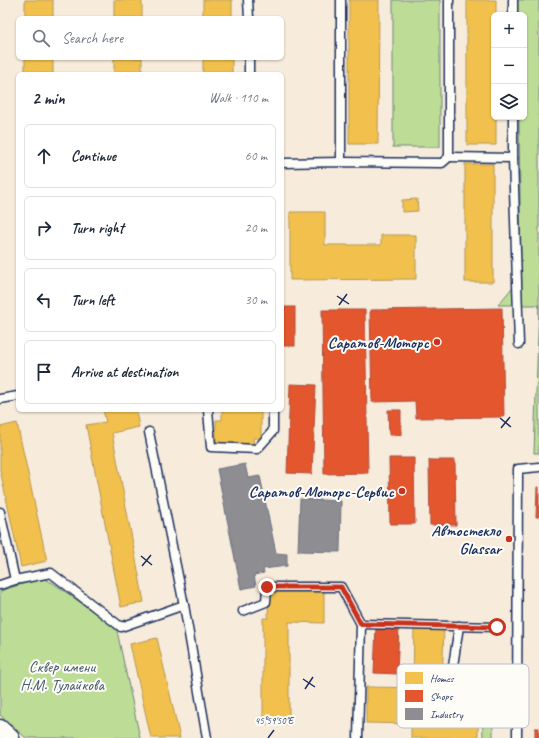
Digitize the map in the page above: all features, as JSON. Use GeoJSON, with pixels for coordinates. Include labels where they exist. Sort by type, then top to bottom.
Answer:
{"type":"FeatureCollection","features":[{"type":"Feature","properties":{"kind":"street"},"geometry":{"type":"LineString","coordinates":[[0,728],[11,738]]}},
{"type":"Feature","properties":{"kind":"lane"},"geometry":{"type":"LineString","coordinates":[[248,0],[249,16]]}},
{"type":"Feature","properties":{"kind":"lane"},"geometry":{"type":"LineString","coordinates":[[341,0],[341,162]]}},
{"type":"Feature","properties":{"kind":"lane"},"geometry":{"type":"LineString","coordinates":[[449,0],[449,157]]}},
{"type":"Feature","properties":{"kind":"lane"},"geometry":{"type":"LineString","coordinates":[[513,0],[513,12]]}},
{"type":"Feature","properties":{"kind":"lane"},"geometry":{"type":"LineString","coordinates":[[249,60],[249,72]]}},
{"type":"Feature","properties":{"kind":"lane"},"geometry":{"type":"LineString","coordinates":[[513,120],[519,344]]}},
{"type":"Feature","properties":{"kind":"lane"},"geometry":{"type":"LineString","coordinates":[[284,163],[442,163],[449,157],[513,158]]}},
{"type":"Feature","properties":{"kind":"lane"},"geometry":{"type":"LineString","coordinates":[[0,399],[16,396]]}},
{"type":"Feature","properties":{"kind":"lane"},"geometry":{"type":"LineString","coordinates":[[208,412],[211,447],[257,449],[274,431],[273,412]]}},
{"type":"Feature","properties":{"kind":"lane"},"geometry":{"type":"LineString","coordinates":[[149,432],[184,605],[207,738]]}},
{"type":"Feature","properties":{"kind":"lane"},"geometry":{"type":"LineString","coordinates":[[517,664],[518,469],[539,467]]}},
{"type":"Feature","properties":{"kind":"lane"},"geometry":{"type":"LineString","coordinates":[[0,512],[15,580]]}},
{"type":"Feature","properties":{"kind":"lane"},"geometry":{"type":"LineString","coordinates":[[0,585],[15,580],[51,573],[121,627],[184,605]]}},
{"type":"Feature","properties":{"kind":"lane"},"geometry":{"type":"LineString","coordinates":[[243,612],[266,602],[267,587],[341,587],[361,624],[358,738]]}},
{"type":"Feature","properties":{"kind":"lane"},"geometry":{"type":"LineString","coordinates":[[361,624],[497,627]]}},
{"type":"Feature","properties":{"kind":"lane"},"geometry":{"type":"LineString","coordinates":[[453,664],[459,626]]}},
{"type":"Feature","properties":{"kind":"green space"},"geometry":{"type":"Polygon","coordinates":[[[393,0],[440,0],[440,147],[393,147],[393,0]]]}},
{"type":"Feature","properties":{"kind":"green space"},"geometry":{"type":"Polygon","coordinates":[[[517,0],[539,0],[539,305],[498,305],[521,277],[519,120],[527,120],[527,12],[517,12],[517,0]]]}},
{"type":"Feature","properties":{"kind":"green space"},"geometry":{"type":"Polygon","coordinates":[[[539,305],[539,453],[534,453],[539,305]]]}},
{"type":"Feature","properties":{"kind":"green space","name":"Сквер имени Н.М. Тулайкова"},"geometry":{"type":"Polygon","coordinates":[[[42,578],[53,583],[108,622],[117,631],[140,738],[26,738],[0,715],[0,591],[42,578]]]}},
{"type":"Feature","properties":{"kind":"green space"},"geometry":{"type":"Polygon","coordinates":[[[483,728],[493,728],[493,738],[483,738],[483,728]]]}},
{"type":"Feature","properties":{"kind":"building: Homes"},"geometry":{"type":"Polygon","coordinates":[[[25,0],[53,0],[53,16],[25,16],[25,0]]]}},
{"type":"Feature","properties":{"kind":"building: Homes"},"geometry":{"type":"Polygon","coordinates":[[[114,0],[142,0],[142,16],[114,16],[114,0]]]}},
{"type":"Feature","properties":{"kind":"building: Homes"},"geometry":{"type":"Polygon","coordinates":[[[203,0],[232,0],[232,16],[203,16],[203,0]]]}},
{"type":"Feature","properties":{"kind":"building: Homes"},"geometry":{"type":"Polygon","coordinates":[[[349,0],[379,0],[378,144],[349,144],[349,0]]]}},
{"type":"Feature","properties":{"kind":"building: Homes"},"geometry":{"type":"Polygon","coordinates":[[[467,0],[496,0],[496,12],[491,12],[491,120],[496,120],[496,145],[467,145],[467,0]]]}},
{"type":"Feature","properties":{"kind":"building: Homes"},"geometry":{"type":"Polygon","coordinates":[[[25,60],[53,60],[53,72],[25,72],[25,60]]]}},
{"type":"Feature","properties":{"kind":"building: Homes"},"geometry":{"type":"Polygon","coordinates":[[[114,60],[142,60],[142,72],[114,72],[114,60]]]}},
{"type":"Feature","properties":{"kind":"building: Homes"},"geometry":{"type":"Polygon","coordinates":[[[203,60],[232,60],[232,72],[203,72],[203,60]]]}},
{"type":"Feature","properties":{"kind":"building: Homes"},"geometry":{"type":"Polygon","coordinates":[[[465,164],[493,164],[493,282],[465,282],[465,164]]]}},
{"type":"Feature","properties":{"kind":"building: Homes"},"geometry":{"type":"Polygon","coordinates":[[[417,199],[418,211],[402,212],[402,200],[417,199]]]}},
{"type":"Feature","properties":{"kind":"building: Homes"},"geometry":{"type":"Polygon","coordinates":[[[290,212],[325,212],[325,245],[381,245],[381,235],[416,235],[416,279],[290,280],[290,212]]]}},
{"type":"Feature","properties":{"kind":"building: Homes"},"geometry":{"type":"Polygon","coordinates":[[[104,412],[136,412],[139,427],[112,433],[144,602],[121,607],[86,425],[106,422],[104,412]]]}},
{"type":"Feature","properties":{"kind":"building: Homes"},"geometry":{"type":"Polygon","coordinates":[[[222,412],[261,412],[261,438],[253,438],[254,444],[216,444],[216,420],[222,420],[222,412]]]}},
{"type":"Feature","properties":{"kind":"building: Homes"},"geometry":{"type":"Polygon","coordinates":[[[17,423],[47,561],[21,567],[0,470],[0,427],[17,423]]]}},
{"type":"Feature","properties":{"kind":"building: Homes"},"geometry":{"type":"Polygon","coordinates":[[[269,588],[324,589],[324,623],[289,622],[289,724],[263,724],[263,618],[268,618],[269,588]]]}},
{"type":"Feature","properties":{"kind":"building: Homes"},"geometry":{"type":"Polygon","coordinates":[[[414,626],[444,627],[443,664],[413,664],[414,626]]]}},
{"type":"Feature","properties":{"kind":"building: Homes"},"geometry":{"type":"Polygon","coordinates":[[[157,638],[180,738],[151,738],[130,644],[157,638]]]}},
{"type":"Feature","properties":{"kind":"building: Homes"},"geometry":{"type":"Polygon","coordinates":[[[366,687],[397,687],[397,724],[366,723],[366,687]]]}},
{"type":"Feature","properties":{"kind":"building: Homes"},"geometry":{"type":"Polygon","coordinates":[[[411,728],[478,728],[478,738],[411,738],[411,728]]]}},
{"type":"Feature","properties":{"kind":"building: Shops"},"geometry":{"type":"Polygon","coordinates":[[[284,307],[295,307],[295,346],[284,346],[284,307]]]}},
{"type":"Feature","properties":{"kind":"building: Shops","name":"Саратов-Моторс"},"geometry":{"type":"Polygon","coordinates":[[[502,308],[504,417],[416,418],[415,401],[372,402],[370,310],[502,308]]]}},
{"type":"Feature","properties":{"kind":"building: Shops"},"geometry":{"type":"Polygon","coordinates":[[[322,310],[365,310],[368,473],[324,474],[322,310]]]}},
{"type":"Feature","properties":{"kind":"building: Shops"},"geometry":{"type":"Polygon","coordinates":[[[290,384],[316,385],[312,474],[287,473],[290,384]]]}},
{"type":"Feature","properties":{"kind":"building: Shops"},"geometry":{"type":"Polygon","coordinates":[[[388,410],[401,410],[401,435],[389,435],[388,410]]]}},
{"type":"Feature","properties":{"kind":"building: Shops","name":"Саратов-Моторс-Сервис"},"geometry":{"type":"Polygon","coordinates":[[[389,458],[414,458],[415,524],[390,524],[389,458]]]}},
{"type":"Feature","properties":{"kind":"building: Shops"},"geometry":{"type":"Polygon","coordinates":[[[429,460],[455,460],[456,525],[430,525],[429,460]]]}},
{"type":"Feature","properties":{"kind":"building: Shops"},"geometry":{"type":"Polygon","coordinates":[[[537,487],[539,487],[539,517],[536,517],[537,487]]]}},
{"type":"Feature","properties":{"kind":"building: Shops"},"geometry":{"type":"Polygon","coordinates":[[[376,626],[399,626],[397,674],[374,673],[376,626]]]}},
{"type":"Feature","properties":{"kind":"building: Shops"},"geometry":{"type":"Polygon","coordinates":[[[535,728],[539,728],[539,738],[535,738],[535,728]]]}},
{"type":"Feature","properties":{"kind":"building: Industry"},"geometry":{"type":"Polygon","coordinates":[[[245,464],[248,478],[260,476],[276,553],[287,554],[287,566],[263,569],[264,573],[254,575],[256,586],[241,589],[217,469],[245,464]]]}},
{"type":"Feature","properties":{"kind":"building: Industry"},"geometry":{"type":"Polygon","coordinates":[[[300,499],[341,501],[340,552],[298,551],[300,499]]]}},
{"type":"Feature","properties":{"kind":"place","name":"Саратов-Моторс"},"geometry":{"type":"Point","coordinates":[437,342]}},
{"type":"Feature","properties":{"kind":"place","name":"Саратов-Моторс-Сервис"},"geometry":{"type":"Point","coordinates":[402,491]}},
{"type":"Feature","properties":{"kind":"place","name":"Автостекло Glassar"},"geometry":{"type":"Point","coordinates":[509,539]}},
{"type":"Feature","properties":{"kind":"route"},"geometry":{"type":"LineString","coordinates":[[267,587],[341,587],[361,624],[497,627]]}}]}
